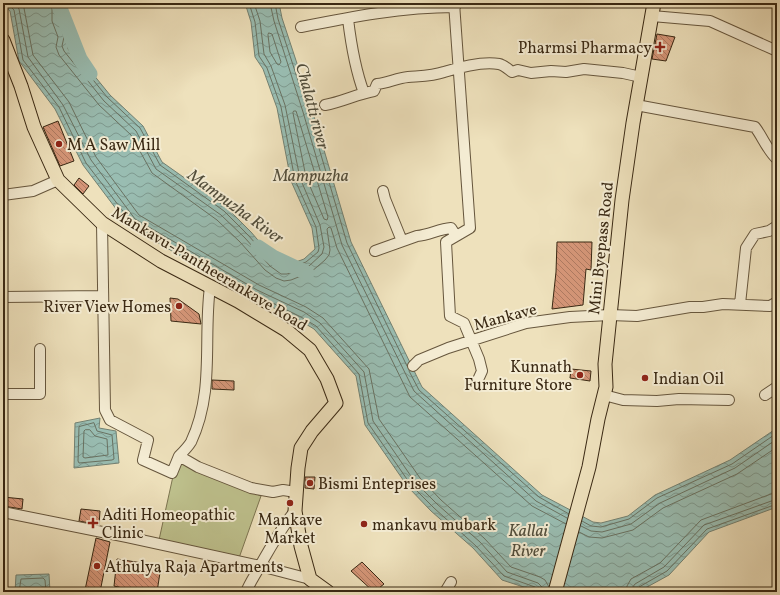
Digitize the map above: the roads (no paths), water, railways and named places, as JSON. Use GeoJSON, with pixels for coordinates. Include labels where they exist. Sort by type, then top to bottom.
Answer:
{"type":"FeatureCollection","features":[{"type":"Feature","properties":{"kind":"main road","name":"Mini Byepass Road"},"geometry":{"type":"LineString","coordinates":[[554,592],[581,496],[606,387],[605,364],[622,200],[636,105],[653,9]]}},
{"type":"Feature","properties":{"kind":"main road","name":"Mankavu-Pantheerankave Road"},"geometry":{"type":"LineString","coordinates":[[3,40],[21,86],[34,127],[58,180],[102,223],[161,261],[238,301],[286,330],[310,350],[327,379],[336,403],[312,430],[301,448],[298,468],[295,511],[301,546],[310,579]]}},
{"type":"Feature","properties":{"kind":"main road"},"geometry":{"type":"LineString","coordinates":[[310,579],[328,592]]}},
{"type":"Feature","properties":{"kind":"street"},"geometry":{"type":"LineString","coordinates":[[300,27],[364,15],[454,5],[470,228],[446,242],[450,316],[464,323],[480,359],[482,371],[477,382]]}},
{"type":"Feature","properties":{"kind":"street"},"geometry":{"type":"LineString","coordinates":[[653,9],[710,21],[777,51]]}},
{"type":"Feature","properties":{"kind":"street"},"geometry":{"type":"LineString","coordinates":[[348,19],[352,50],[357,73],[364,93]]}},
{"type":"Feature","properties":{"kind":"street"},"geometry":{"type":"LineString","coordinates":[[325,105],[344,101],[350,97],[374,91],[378,84],[407,77],[444,72],[459,67],[481,64],[503,65],[512,72],[518,70],[531,73],[552,71],[566,72],[584,69],[623,73],[641,77]]}},
{"type":"Feature","properties":{"kind":"street"},"geometry":{"type":"LineString","coordinates":[[636,105],[755,127],[763,137],[773,156],[777,159]]}},
{"type":"Feature","properties":{"kind":"street"},"geometry":{"type":"LineString","coordinates":[[3,195],[33,190],[58,180]]}},
{"type":"Feature","properties":{"kind":"street"},"geometry":{"type":"LineString","coordinates":[[383,191],[402,241]]}},
{"type":"Feature","properties":{"kind":"street"},"geometry":{"type":"LineString","coordinates":[[102,223],[106,410],[110,420],[148,440],[143,460],[172,473],[179,456],[190,443],[204,401],[208,367],[208,302],[210,287]]}},
{"type":"Feature","properties":{"kind":"street"},"geometry":{"type":"LineString","coordinates":[[740,304],[746,248],[755,234],[769,231],[777,226]]}},
{"type":"Feature","properties":{"kind":"street"},"geometry":{"type":"LineString","coordinates":[[375,251],[402,241],[451,228],[456,236]]}},
{"type":"Feature","properties":{"kind":"street"},"geometry":{"type":"LineString","coordinates":[[3,297],[103,296]]}},
{"type":"Feature","properties":{"kind":"street","name":"Mankave"},"geometry":{"type":"LineString","coordinates":[[413,366],[419,360],[464,342],[472,341],[526,323],[570,317],[610,315],[637,316],[690,307],[740,304],[770,306],[777,302]]}},
{"type":"Feature","properties":{"kind":"street"},"geometry":{"type":"LineString","coordinates":[[3,394],[40,394],[40,349]]}},
{"type":"Feature","properties":{"kind":"street"},"geometry":{"type":"LineString","coordinates":[[765,396],[777,387]]}},
{"type":"Feature","properties":{"kind":"street"},"geometry":{"type":"LineString","coordinates":[[604,395],[623,400],[658,402],[679,399],[729,400]]}},
{"type":"Feature","properties":{"kind":"street"},"geometry":{"type":"LineString","coordinates":[[179,456],[198,467],[251,488],[273,492],[283,490],[296,492]]}},
{"type":"Feature","properties":{"kind":"street"},"geometry":{"type":"LineString","coordinates":[[246,592],[252,577],[284,525],[295,511]]}},
{"type":"Feature","properties":{"kind":"street"},"geometry":{"type":"LineString","coordinates":[[3,512],[260,566],[310,579]]}},
{"type":"Feature","properties":{"kind":"street"},"geometry":{"type":"LineString","coordinates":[[446,592],[451,582]]}},
{"type":"Feature","properties":{"kind":"water","name":"Kallai River"},"geometry":{"type":"Polygon","coordinates":[[[3,3],[66,3],[67,19],[73,36],[71,47],[110,95],[143,126],[162,162],[227,208],[251,232],[275,260],[285,266],[304,259],[315,249],[312,228],[291,181],[277,108],[263,69],[255,57],[251,22],[245,3],[279,3],[282,18],[312,109],[351,242],[422,387],[542,495],[593,522],[601,523],[628,516],[655,495],[730,460],[777,428],[777,507],[709,532],[669,575],[638,592],[539,592],[502,580],[473,548],[431,511],[408,487],[365,425],[356,376],[314,329],[299,320],[253,298],[129,226],[83,165],[55,109],[19,61],[10,11],[3,5],[3,3]]]}},
{"type":"Feature","properties":{"kind":"water"},"geometry":{"type":"Polygon","coordinates":[[[100,418],[99,428],[116,431],[119,463],[74,468],[75,423],[100,418]]]}},
{"type":"Feature","properties":{"kind":"water"},"geometry":{"type":"Polygon","coordinates":[[[49,574],[50,592],[15,592],[16,575],[49,574]]]}},
{"type":"Feature","properties":{"kind":"waterway","name":"Mampuzha River"},"geometry":{"type":"LineString","coordinates":[[58,3],[80,59],[90,74]]}},
{"type":"Feature","properties":{"kind":"waterway","name":"Mampuzha River"},"geometry":{"type":"LineString","coordinates":[[258,247],[273,257],[307,273]]}},
{"type":"Feature","properties":{"kind":"place","name":"Pharmsi Pharmacy"},"geometry":{"type":"Point","coordinates":[660,47]}},
{"type":"Feature","properties":{"kind":"place","name":"M A Saw Mill"},"geometry":{"type":"Point","coordinates":[59,144]}},
{"type":"Feature","properties":{"kind":"place","name":"River View Homes"},"geometry":{"type":"Point","coordinates":[179,306]}},
{"type":"Feature","properties":{"kind":"place","name":"Kunnath Furniture Store"},"geometry":{"type":"Point","coordinates":[580,375]}},
{"type":"Feature","properties":{"kind":"place","name":"Indian Oil"},"geometry":{"type":"Point","coordinates":[645,378]}},
{"type":"Feature","properties":{"kind":"place","name":"Bismi Enteprises"},"geometry":{"type":"Point","coordinates":[310,483]}},
{"type":"Feature","properties":{"kind":"place","name":"Mankave Market"},"geometry":{"type":"Point","coordinates":[290,503]}},
{"type":"Feature","properties":{"kind":"place","name":"Aditi Homeopathic Clinic"},"geometry":{"type":"Point","coordinates":[93,523]}},
{"type":"Feature","properties":{"kind":"place","name":"mankavu mubark"},"geometry":{"type":"Point","coordinates":[364,524]}},
{"type":"Feature","properties":{"kind":"place","name":"Athulya Raja Apartments"},"geometry":{"type":"Point","coordinates":[97,566]}},
{"type":"Feature","properties":{"kind":"water label","name":"Chalatti river"},"geometry":{"type":"Point","coordinates":[313,106]}},
{"type":"Feature","properties":{"kind":"water label","name":"Mampuzha"},"geometry":{"type":"Point","coordinates":[311,175]}}]}
